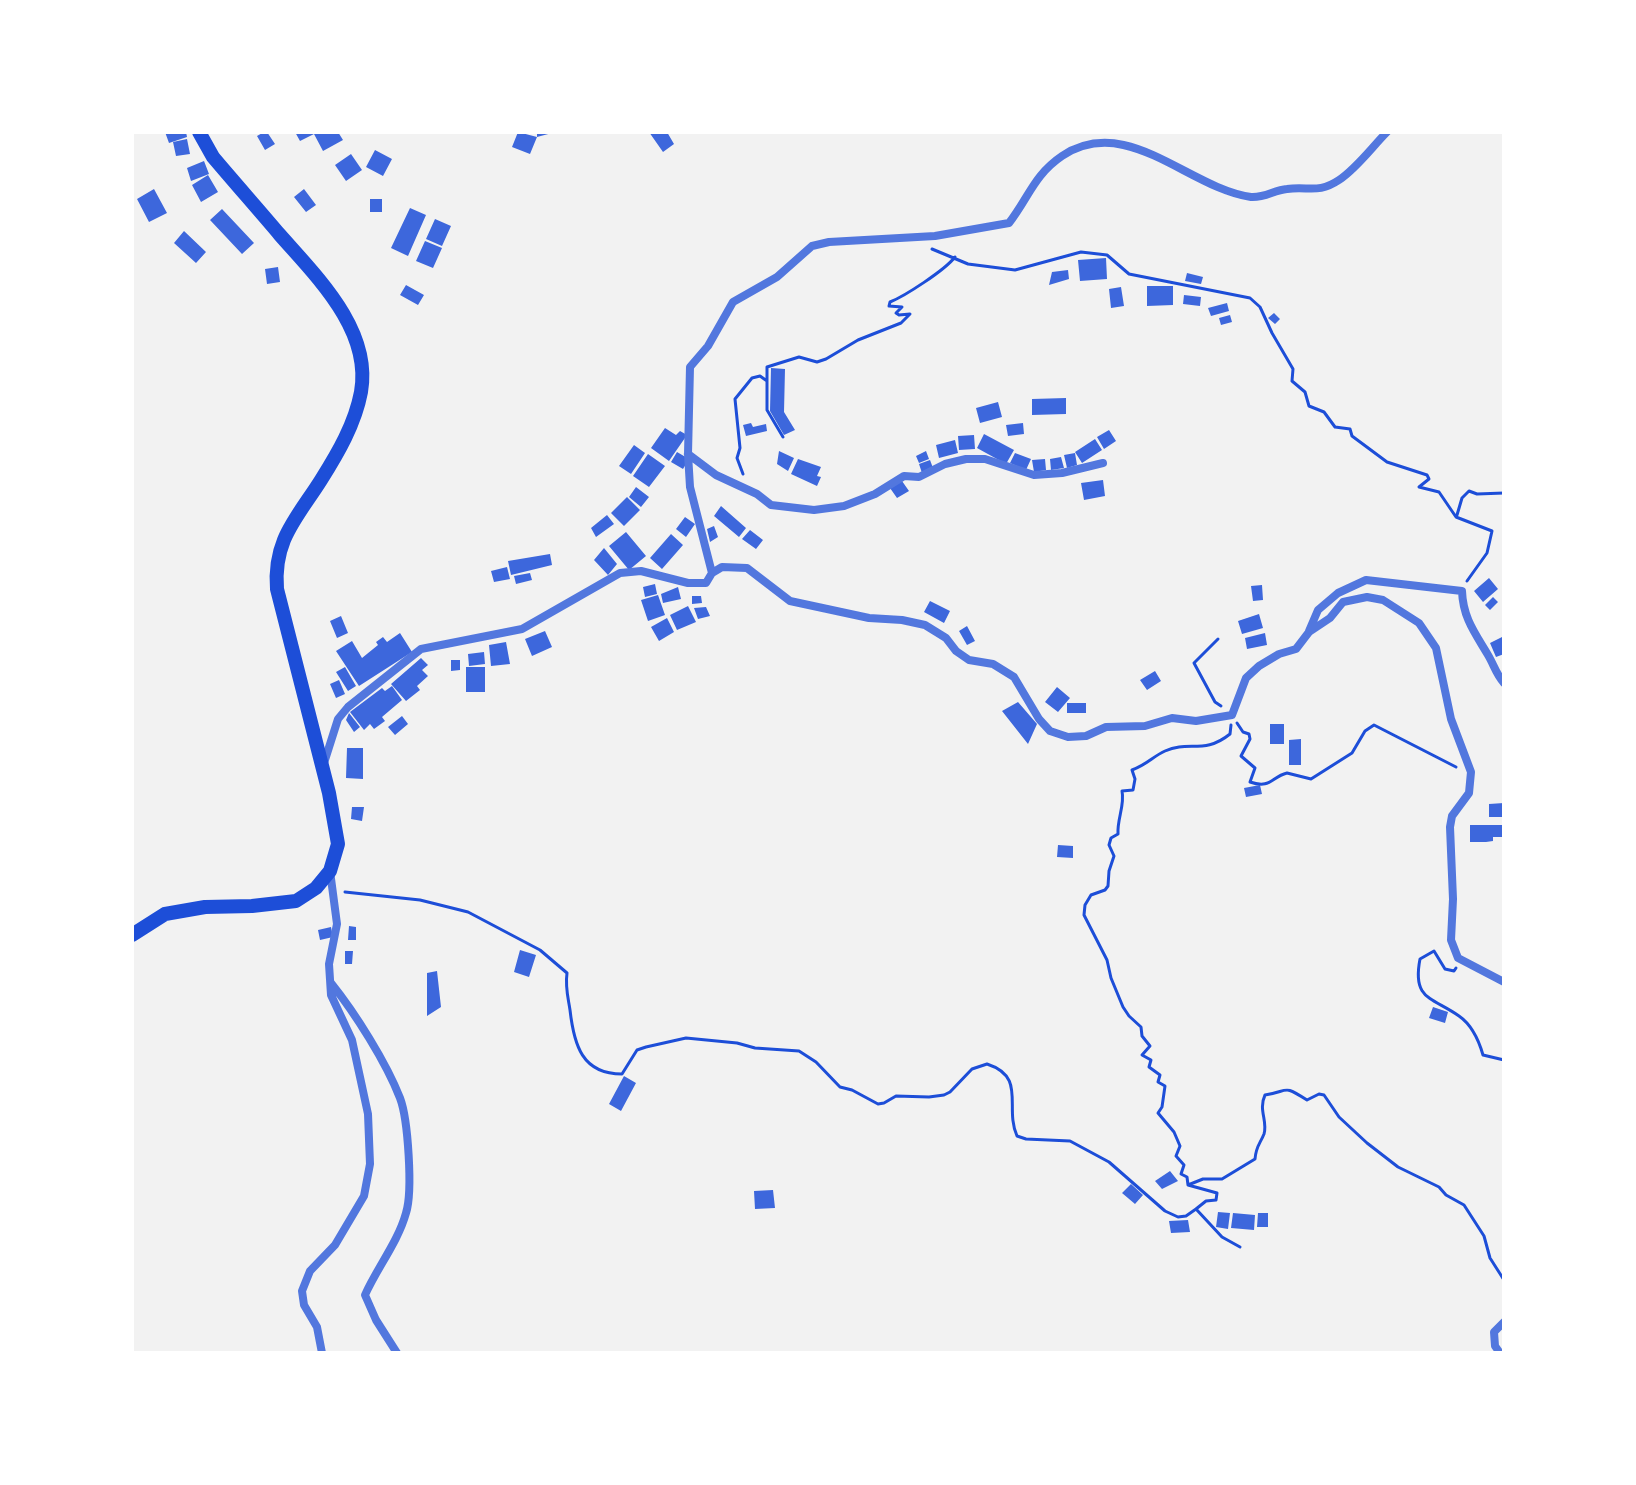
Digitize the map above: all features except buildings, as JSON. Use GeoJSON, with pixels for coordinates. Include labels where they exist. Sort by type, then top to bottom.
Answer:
{"type":"FeatureCollection","features":[{"type":"Feature","properties":{"kind":"highway"},"geometry":{"type":"LineString","coordinates":[[132,935],[165,914],[205,907],[296,901],[316,888],[330,871],[338,844],[323,768],[277,589],[275,569],[289,526],[336,456],[354,417],[361,390],[362,363],[350,328],[330,293],[213,157],[199,132]]}},
{"type":"Feature","properties":{"kind":"street"},"geometry":{"type":"LineString","coordinates":[[712,573],[690,487],[690,367],[708,346],[733,302],[777,277],[812,246],[829,242],[935,236],[1009,223],[1038,176],[1065,154],[1101,141],[1123,143],[1224,189],[1253,197],[1270,195],[1283,189],[1318,190],[1341,179],[1387,132]]}},
{"type":"Feature","properties":{"kind":"street"},"geometry":{"type":"LineString","coordinates":[[688,454],[716,475],[757,494],[771,505],[814,510],[844,506],[875,494],[904,476],[919,477],[945,464],[966,459],[985,459],[1034,475],[1062,473],[1103,463]]}},
{"type":"Feature","properties":{"kind":"street"},"geometry":{"type":"LineString","coordinates":[[323,768],[338,719],[348,707],[421,649],[522,629],[620,573],[641,571],[699,585],[706,583],[712,573],[722,567],[747,568],[790,601],[869,618],[925,625],[946,638],[956,651],[969,660],[993,664],[1014,677],[1039,719],[1050,731],[1068,737],[1086,736],[1106,727],[1145,726],[1172,718],[1196,721],[1232,715],[1246,678],[1279,654],[1296,649],[1309,632],[1318,610],[1338,593],[1366,580],[1462,591],[1467,620],[1504,683]]}},
{"type":"Feature","properties":{"kind":"street"},"geometry":{"type":"LineString","coordinates":[[1309,632],[1330,618],[1343,602],[1367,597],[1383,600],[1419,623],[1436,648],[1451,719],[1471,772],[1469,793],[1452,816],[1450,827],[1451,940],[1458,958],[1504,982]]}},
{"type":"Feature","properties":{"kind":"street"},"geometry":{"type":"LineString","coordinates":[[322,1353],[317,1327],[304,1305],[302,1291],[310,1271],[335,1245],[364,1196],[370,1164],[368,1114],[352,1040],[337,1010],[330,982],[329,964],[337,924],[330,871]]}},
{"type":"Feature","properties":{"kind":"street"},"geometry":{"type":"LineString","coordinates":[[330,982],[346,1002],[401,1100],[410,1193],[406,1214],[365,1295],[376,1320],[397,1353]]}},
{"type":"Feature","properties":{"kind":"street"},"geometry":{"type":"LineString","coordinates":[[1500,1353],[1495,1346],[1494,1332],[1504,1322]]}},
{"type":"Feature","properties":{"kind":"path"},"geometry":{"type":"LineString","coordinates":[[928,247],[968,264],[1015,270],[1081,252],[1107,255],[1129,274],[1250,298],[1260,307],[1293,369],[1292,381],[1305,392],[1309,406],[1324,412],[1335,427],[1350,429],[1352,436],[1387,462],[1427,475],[1429,479],[1419,487],[1439,492],[1456,517],[1492,531],[1487,553],[1462,591]]}},
{"type":"Feature","properties":{"kind":"path"},"geometry":{"type":"LineString","coordinates":[[783,437],[767,410],[767,367],[799,357],[817,362],[858,340],[901,323],[910,314],[899,315],[896,313],[902,307],[889,306],[890,302],[946,269],[955,257]]}},
{"type":"Feature","properties":{"kind":"path"},"geometry":{"type":"LineString","coordinates":[[757,494],[737,458],[740,448],[735,399],[752,378],[760,376],[767,381]]}},
{"type":"Feature","properties":{"kind":"path"},"geometry":{"type":"LineString","coordinates":[[1456,517],[1462,498],[1469,491],[1477,494],[1504,493]]}},
{"type":"Feature","properties":{"kind":"path"},"geometry":{"type":"LineString","coordinates":[[1218,639],[1194,663],[1215,702],[1232,715],[1243,732],[1249,734],[1250,739],[1241,756],[1255,768],[1250,782],[1269,784],[1287,773],[1311,779],[1352,753],[1365,731],[1374,725],[1449,765],[1471,772]]}},
{"type":"Feature","properties":{"kind":"path"},"geometry":{"type":"LineString","coordinates":[[1188,1185],[1187,1177],[1181,1174],[1184,1165],[1176,1156],[1180,1146],[1174,1132],[1158,1113],[1165,1086],[1158,1082],[1160,1075],[1149,1067],[1151,1060],[1142,1055],[1150,1046],[1142,1036],[1141,1027],[1123,1007],[1107,960],[1084,915],[1091,895],[1108,886],[1114,856],[1109,845],[1111,838],[1118,834],[1122,791],[1133,790],[1135,779],[1132,770],[1147,764],[1164,751],[1209,747],[1230,734],[1232,715]]}},
{"type":"Feature","properties":{"kind":"path"},"geometry":{"type":"LineString","coordinates":[[333,891],[420,900],[468,912],[540,950],[567,973],[565,988],[572,1031],[582,1057],[605,1074],[622,1074],[637,1050],[646,1047],[686,1038],[737,1043],[755,1048],[799,1051],[816,1062],[840,1087],[878,1104],[896,1096],[944,1095],[972,1069],[987,1064],[1004,1072],[1010,1081],[1014,1093],[1011,1112],[1017,1136],[1070,1141],[1109,1162],[1165,1211],[1178,1217],[1186,1216],[1206,1201],[1216,1200],[1217,1193],[1188,1185]]}},
{"type":"Feature","properties":{"kind":"path"},"geometry":{"type":"LineString","coordinates":[[1458,958],[1459,965],[1454,971],[1445,969],[1434,951],[1420,959],[1417,975],[1420,990],[1432,1001],[1462,1018],[1480,1043],[1483,1055],[1504,1060]]}},
{"type":"Feature","properties":{"kind":"path"},"geometry":{"type":"LineString","coordinates":[[1188,1185],[1203,1179],[1222,1179],[1255,1159],[1257,1145],[1264,1134],[1262,1116],[1265,1095],[1283,1088],[1307,1100],[1324,1095],[1339,1117],[1367,1143],[1398,1167],[1439,1187],[1446,1195],[1464,1205],[1484,1236],[1490,1258],[1504,1280]]}},
{"type":"Feature","properties":{"kind":"path"},"geometry":{"type":"LineString","coordinates":[[1196,1209],[1222,1237],[1240,1247]]}}]}
